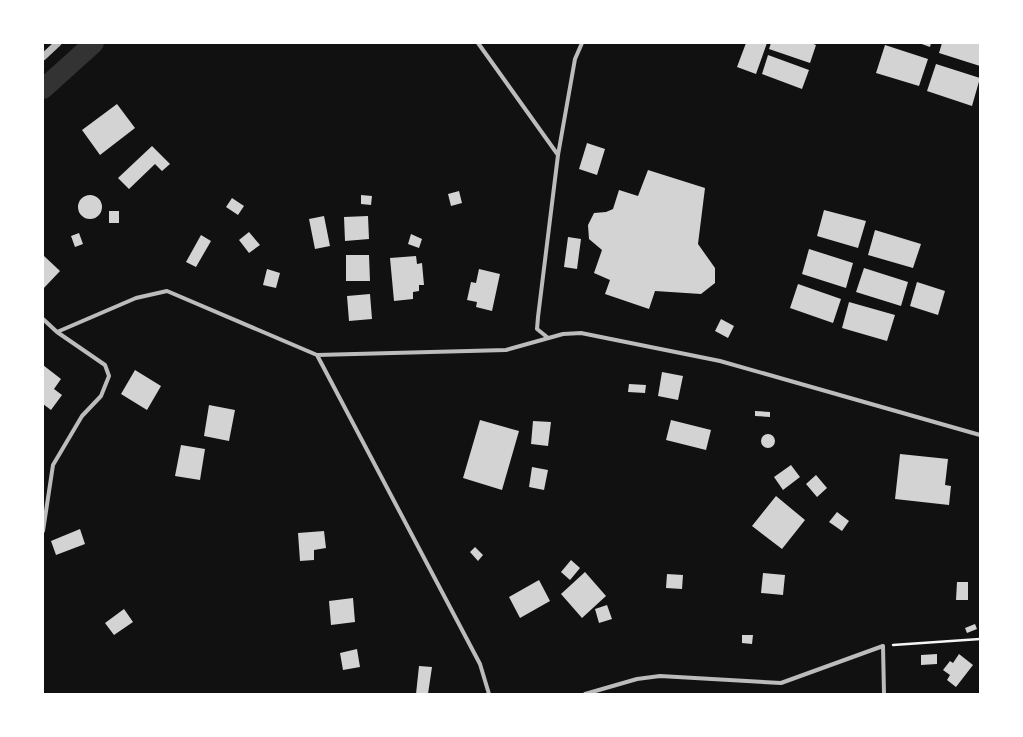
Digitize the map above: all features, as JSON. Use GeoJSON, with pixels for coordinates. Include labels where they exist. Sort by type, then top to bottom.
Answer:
{"type":"FeatureCollection","features":[{"type":"Feature","properties":{"kind":"street"},"geometry":{"type":"LineString","coordinates":[[43,57],[58,43]]}},
{"type":"Feature","properties":{"kind":"street"},"geometry":{"type":"LineString","coordinates":[[478,43],[558,155]]}},
{"type":"Feature","properties":{"kind":"street"},"geometry":{"type":"LineString","coordinates":[[547,337],[538,328],[538,317],[558,155],[575,58],[582,43]]}},
{"type":"Feature","properties":{"kind":"street"},"geometry":{"type":"LineString","coordinates":[[57,332],[136,298],[167,291],[317,355],[506,350],[547,337],[562,334],[581,333],[720,361],[980,435]]}},
{"type":"Feature","properties":{"kind":"street"},"geometry":{"type":"LineString","coordinates":[[43,319],[57,332],[105,365],[109,376],[101,396],[82,416],[53,465],[43,531]]}},
{"type":"Feature","properties":{"kind":"street"},"geometry":{"type":"LineString","coordinates":[[317,355],[480,664],[489,694]]}},
{"type":"Feature","properties":{"kind":"street"},"geometry":{"type":"LineString","coordinates":[[585,694],[637,679],[660,676],[781,683],[883,646],[884,694]]}},
{"type":"Feature","properties":{"kind":"path"},"geometry":{"type":"LineString","coordinates":[[883,646],[980,639]]}},
{"type":"Feature","properties":{"kind":"building"},"geometry":{"type":"Polygon","coordinates":[[[746,43],[767,43],[756,74],[737,67],[746,43]]]}},
{"type":"Feature","properties":{"kind":"building"},"geometry":{"type":"Polygon","coordinates":[[[771,43],[811,43],[816,45],[810,63],[769,49],[771,43]]]}},
{"type":"Feature","properties":{"kind":"building"},"geometry":{"type":"Polygon","coordinates":[[[919,43],[931,43],[930,47],[919,43]]]}},
{"type":"Feature","properties":{"kind":"building"},"geometry":{"type":"Polygon","coordinates":[[[942,43],[980,43],[980,66],[939,53],[942,43]]]}},
{"type":"Feature","properties":{"kind":"building"},"geometry":{"type":"Polygon","coordinates":[[[885,45],[928,59],[919,86],[876,73],[885,45]]]}},
{"type":"Feature","properties":{"kind":"building"},"geometry":{"type":"Polygon","coordinates":[[[768,55],[809,70],[802,89],[762,74],[768,55]]]}},
{"type":"Feature","properties":{"kind":"building"},"geometry":{"type":"Polygon","coordinates":[[[936,64],[980,78],[972,106],[927,91],[936,64]]]}},
{"type":"Feature","properties":{"kind":"building"},"geometry":{"type":"Polygon","coordinates":[[[117,104],[135,128],[100,155],[82,130],[117,104]]]}},
{"type":"Feature","properties":{"kind":"building"},"geometry":{"type":"Polygon","coordinates":[[[587,143],[605,149],[597,175],[579,169],[587,143]]]}},
{"type":"Feature","properties":{"kind":"building"},"geometry":{"type":"Polygon","coordinates":[[[152,146],[170,164],[162,171],[155,164],[129,189],[118,178],[152,146]]]}},
{"type":"Feature","properties":{"kind":"building"},"geometry":{"type":"Polygon","coordinates":[[[648,170],[705,188],[698,244],[715,268],[715,283],[701,294],[655,291],[649,309],[605,294],[610,280],[594,273],[602,250],[589,239],[588,225],[594,213],[606,212],[613,209],[619,190],[638,196],[648,170]]]}},
{"type":"Feature","properties":{"kind":"building"},"geometry":{"type":"Polygon","coordinates":[[[459,191],[462,203],[451,206],[448,194],[459,191]]]}},
{"type":"Feature","properties":{"kind":"building"},"geometry":{"type":"Polygon","coordinates":[[[90,195],[98,199],[102,207],[98,215],[90,219],[82,215],[78,207],[82,199],[90,195]]]}},
{"type":"Feature","properties":{"kind":"building"},"geometry":{"type":"Polygon","coordinates":[[[361,195],[372,196],[371,205],[361,204],[361,195]]]}},
{"type":"Feature","properties":{"kind":"building"},"geometry":{"type":"Polygon","coordinates":[[[232,198],[244,206],[238,215],[226,207],[232,198]]]}},
{"type":"Feature","properties":{"kind":"building"},"geometry":{"type":"Polygon","coordinates":[[[824,210],[866,221],[858,248],[817,236],[824,210]]]}},
{"type":"Feature","properties":{"kind":"building"},"geometry":{"type":"Polygon","coordinates":[[[109,211],[119,211],[119,223],[109,223],[109,211]]]}},
{"type":"Feature","properties":{"kind":"building"},"geometry":{"type":"Polygon","coordinates":[[[324,216],[330,246],[315,249],[309,219],[324,216]]]}},
{"type":"Feature","properties":{"kind":"building"},"geometry":{"type":"Polygon","coordinates":[[[368,216],[369,239],[345,241],[344,217],[368,216]]]}},
{"type":"Feature","properties":{"kind":"building"},"geometry":{"type":"Polygon","coordinates":[[[875,230],[921,244],[913,268],[868,255],[875,230]]]}},
{"type":"Feature","properties":{"kind":"building"},"geometry":{"type":"Polygon","coordinates":[[[249,232],[260,245],[249,253],[239,240],[249,232]]]}},
{"type":"Feature","properties":{"kind":"building"},"geometry":{"type":"Polygon","coordinates":[[[79,233],[83,244],[75,247],[71,236],[79,233]]]}},
{"type":"Feature","properties":{"kind":"building"},"geometry":{"type":"Polygon","coordinates":[[[411,234],[422,239],[419,248],[408,244],[411,234]]]}},
{"type":"Feature","properties":{"kind":"building"},"geometry":{"type":"Polygon","coordinates":[[[201,235],[211,241],[196,267],[186,262],[201,235]]]}},
{"type":"Feature","properties":{"kind":"building"},"geometry":{"type":"Polygon","coordinates":[[[568,237],[581,239],[577,269],[564,267],[568,237]]]}},
{"type":"Feature","properties":{"kind":"building"},"geometry":{"type":"Polygon","coordinates":[[[809,249],[853,263],[846,288],[802,274],[809,249]]]}},
{"type":"Feature","properties":{"kind":"building"},"geometry":{"type":"Polygon","coordinates":[[[43,255],[60,271],[43,289],[43,255]]]}},
{"type":"Feature","properties":{"kind":"building"},"geometry":{"type":"Polygon","coordinates":[[[346,255],[369,255],[370,281],[346,281],[346,255]]]}},
{"type":"Feature","properties":{"kind":"building"},"geometry":{"type":"Polygon","coordinates":[[[416,256],[417,264],[422,263],[424,285],[419,285],[419,291],[413,292],[413,299],[394,301],[390,258],[416,256]]]}},
{"type":"Feature","properties":{"kind":"building"},"geometry":{"type":"Polygon","coordinates":[[[864,268],[908,282],[901,306],[856,292],[864,268]]]}},
{"type":"Feature","properties":{"kind":"building"},"geometry":{"type":"Polygon","coordinates":[[[267,269],[280,273],[276,288],[263,285],[267,269]]]}},
{"type":"Feature","properties":{"kind":"building"},"geometry":{"type":"Polygon","coordinates":[[[479,269],[500,274],[492,311],[476,307],[477,302],[467,300],[471,282],[476,283],[479,269]]]}},
{"type":"Feature","properties":{"kind":"building"},"geometry":{"type":"Polygon","coordinates":[[[917,282],[945,291],[938,315],[910,306],[917,282]]]}},
{"type":"Feature","properties":{"kind":"building"},"geometry":{"type":"Polygon","coordinates":[[[798,284],[841,299],[833,323],[790,308],[798,284]]]}},
{"type":"Feature","properties":{"kind":"building"},"geometry":{"type":"Polygon","coordinates":[[[370,294],[372,319],[349,321],[347,296],[370,294]]]}},
{"type":"Feature","properties":{"kind":"building"},"geometry":{"type":"Polygon","coordinates":[[[849,302],[895,315],[887,341],[842,328],[849,302]]]}},
{"type":"Feature","properties":{"kind":"building"},"geometry":{"type":"Polygon","coordinates":[[[721,319],[734,326],[728,338],[715,331],[721,319]]]}},
{"type":"Feature","properties":{"kind":"building"},"geometry":{"type":"Polygon","coordinates":[[[43,365],[61,379],[54,389],[62,395],[51,410],[43,404],[43,365]]]}},
{"type":"Feature","properties":{"kind":"building"},"geometry":{"type":"Polygon","coordinates":[[[135,370],[161,386],[147,410],[121,394],[135,370]]]}},
{"type":"Feature","properties":{"kind":"building"},"geometry":{"type":"Polygon","coordinates":[[[662,372],[683,376],[678,400],[658,396],[662,372]]]}},
{"type":"Feature","properties":{"kind":"building"},"geometry":{"type":"Polygon","coordinates":[[[629,384],[646,385],[645,393],[628,392],[629,384]]]}},
{"type":"Feature","properties":{"kind":"building"},"geometry":{"type":"Polygon","coordinates":[[[209,405],[235,410],[229,441],[204,436],[209,405]]]}},
{"type":"Feature","properties":{"kind":"building"},"geometry":{"type":"Polygon","coordinates":[[[755,411],[770,412],[770,417],[755,416],[755,411]]]}},
{"type":"Feature","properties":{"kind":"building"},"geometry":{"type":"Polygon","coordinates":[[[480,420],[519,431],[502,490],[463,478],[480,420]]]}},
{"type":"Feature","properties":{"kind":"building"},"geometry":{"type":"Polygon","coordinates":[[[671,420],[711,430],[706,450],[666,440],[671,420]]]}},
{"type":"Feature","properties":{"kind":"building"},"geometry":{"type":"Polygon","coordinates":[[[533,421],[551,422],[548,446],[531,444],[533,421]]]}},
{"type":"Feature","properties":{"kind":"building"},"geometry":{"type":"Polygon","coordinates":[[[768,434],[773,436],[775,441],[773,446],[768,448],[763,446],[761,441],[763,436],[768,434]]]}},
{"type":"Feature","properties":{"kind":"building"},"geometry":{"type":"Polygon","coordinates":[[[181,445],[205,449],[200,480],[175,476],[181,445]]]}},
{"type":"Feature","properties":{"kind":"building"},"geometry":{"type":"Polygon","coordinates":[[[900,454],[948,459],[945,485],[951,486],[949,505],[895,499],[900,454]]]}},
{"type":"Feature","properties":{"kind":"building"},"geometry":{"type":"Polygon","coordinates":[[[791,465],[800,477],[783,490],[774,477],[791,465]]]}},
{"type":"Feature","properties":{"kind":"building"},"geometry":{"type":"Polygon","coordinates":[[[532,467],[548,470],[544,490],[529,487],[532,467]]]}},
{"type":"Feature","properties":{"kind":"building"},"geometry":{"type":"Polygon","coordinates":[[[816,475],[827,488],[817,497],[806,484],[816,475]]]}},
{"type":"Feature","properties":{"kind":"building"},"geometry":{"type":"Polygon","coordinates":[[[776,496],[805,520],[782,549],[752,526],[776,496]]]}},
{"type":"Feature","properties":{"kind":"building"},"geometry":{"type":"Polygon","coordinates":[[[837,512],[849,521],[842,531],[829,522],[837,512]]]}},
{"type":"Feature","properties":{"kind":"building"},"geometry":{"type":"Polygon","coordinates":[[[80,529],[85,544],[56,555],[51,541],[80,529]]]}},
{"type":"Feature","properties":{"kind":"building"},"geometry":{"type":"Polygon","coordinates":[[[324,531],[326,548],[314,550],[314,560],[300,561],[298,533],[324,531]]]}},
{"type":"Feature","properties":{"kind":"building"},"geometry":{"type":"Polygon","coordinates":[[[475,547],[483,555],[478,561],[470,552],[475,547]]]}},
{"type":"Feature","properties":{"kind":"building"},"geometry":{"type":"Polygon","coordinates":[[[571,560],[580,568],[570,580],[561,572],[571,560]]]}},
{"type":"Feature","properties":{"kind":"building"},"geometry":{"type":"Polygon","coordinates":[[[585,572],[606,596],[582,618],[561,594],[585,572]]]}},
{"type":"Feature","properties":{"kind":"building"},"geometry":{"type":"Polygon","coordinates":[[[763,573],[785,575],[783,595],[761,593],[763,573]]]}},
{"type":"Feature","properties":{"kind":"building"},"geometry":{"type":"Polygon","coordinates":[[[667,574],[683,575],[682,589],[666,588],[667,574]]]}},
{"type":"Feature","properties":{"kind":"building"},"geometry":{"type":"Polygon","coordinates":[[[539,580],[550,601],[520,618],[509,597],[539,580]]]}},
{"type":"Feature","properties":{"kind":"building"},"geometry":{"type":"Polygon","coordinates":[[[957,582],[968,582],[968,600],[956,600],[957,582]]]}},
{"type":"Feature","properties":{"kind":"building"},"geometry":{"type":"Polygon","coordinates":[[[353,598],[355,622],[331,625],[329,601],[353,598]]]}},
{"type":"Feature","properties":{"kind":"building"},"geometry":{"type":"Polygon","coordinates":[[[607,605],[612,619],[599,623],[595,609],[607,605]]]}},
{"type":"Feature","properties":{"kind":"building"},"geometry":{"type":"Polygon","coordinates":[[[124,609],[133,622],[114,635],[105,623],[124,609]]]}},
{"type":"Feature","properties":{"kind":"building"},"geometry":{"type":"Polygon","coordinates":[[[975,624],[977,629],[967,633],[965,628],[975,624]]]}},
{"type":"Feature","properties":{"kind":"building"},"geometry":{"type":"Polygon","coordinates":[[[742,635],[753,635],[752,644],[742,643],[742,635]]]}},
{"type":"Feature","properties":{"kind":"building"},"geometry":{"type":"Polygon","coordinates":[[[357,649],[360,667],[343,670],[340,653],[357,649]]]}},
{"type":"Feature","properties":{"kind":"building"},"geometry":{"type":"Polygon","coordinates":[[[937,654],[937,664],[921,665],[921,655],[937,654]]]}},
{"type":"Feature","properties":{"kind":"building"},"geometry":{"type":"Polygon","coordinates":[[[959,654],[973,665],[956,687],[947,680],[950,675],[943,670],[950,661],[953,663],[959,654]]]}},
{"type":"Feature","properties":{"kind":"building"},"geometry":{"type":"Polygon","coordinates":[[[419,666],[432,667],[428,694],[416,694],[419,666]]]}},
{"type":"Feature","properties":{"kind":"waterway"},"geometry":{"type":"LineString","coordinates":[[43,89],[94,43]]}}]}
